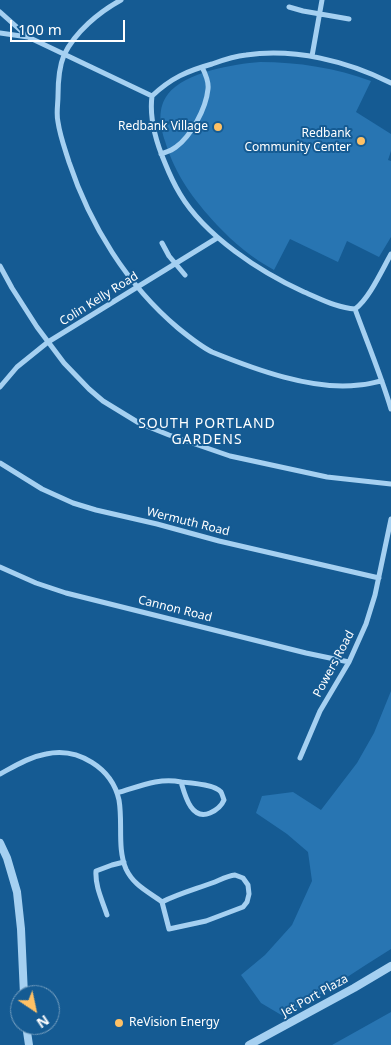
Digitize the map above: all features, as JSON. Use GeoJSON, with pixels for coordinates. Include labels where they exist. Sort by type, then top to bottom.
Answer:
{"type":"FeatureCollection","features":[{"type":"Feature","properties":{"kind":"street"},"geometry":{"type":"LineString","coordinates":[[120,0],[86,26],[64,55],[58,80],[57,121],[61,138],[83,198],[119,262],[137,287],[157,309],[184,333],[205,348],[227,358],[288,378],[325,385],[360,385],[382,380]]}},
{"type":"Feature","properties":{"kind":"street"},"geometry":{"type":"LineString","coordinates":[[312,56],[322,0]]}},
{"type":"Feature","properties":{"kind":"street"},"geometry":{"type":"LineString","coordinates":[[289,7],[349,19]]}},
{"type":"Feature","properties":{"kind":"street"},"geometry":{"type":"LineString","coordinates":[[0,12],[28,37],[152,96]]}},
{"type":"Feature","properties":{"kind":"street"},"geometry":{"type":"LineString","coordinates":[[0,33],[28,37]]}},
{"type":"Feature","properties":{"kind":"street"},"geometry":{"type":"LineString","coordinates":[[391,83],[358,69],[312,56],[257,54],[230,58],[172,79],[152,96],[150,108],[161,154],[180,195],[217,238],[250,262],[295,287],[345,308],[355,309],[361,305],[391,254]]}},
{"type":"Feature","properties":{"kind":"street"},"geometry":{"type":"LineString","coordinates":[[161,154],[171,151],[194,128],[209,88],[202,67]]}},
{"type":"Feature","properties":{"kind":"street","name":"Colin Kelly Road"},"geometry":{"type":"LineString","coordinates":[[0,387],[17,367],[48,342],[217,238]]}},
{"type":"Feature","properties":{"kind":"street"},"geometry":{"type":"LineString","coordinates":[[162,243],[186,275]]}},
{"type":"Feature","properties":{"kind":"street"},"geometry":{"type":"LineString","coordinates":[[0,266],[22,304],[64,363],[89,389],[110,406],[139,423],[230,456],[327,477],[391,484]]}},
{"type":"Feature","properties":{"kind":"street"},"geometry":{"type":"LineString","coordinates":[[355,309],[391,409]]}},
{"type":"Feature","properties":{"kind":"street","name":"Wermuth Road"},"geometry":{"type":"LineString","coordinates":[[0,463],[42,489],[73,503],[96,510],[218,541],[379,578]]}},
{"type":"Feature","properties":{"kind":"street","name":"Powers Road"},"geometry":{"type":"LineString","coordinates":[[300,758],[320,711],[349,662],[366,624],[379,578],[391,519]]}},
{"type":"Feature","properties":{"kind":"street","name":"Cannon Road"},"geometry":{"type":"LineString","coordinates":[[0,567],[36,583],[66,593],[349,662]]}},
{"type":"Feature","properties":{"kind":"street"},"geometry":{"type":"LineString","coordinates":[[0,774],[34,757],[48,753],[71,754],[86,759],[102,769],[114,784],[117,793],[124,862],[135,883],[162,902],[169,929],[222,916],[244,907],[249,894],[248,885],[243,878],[235,875],[229,876],[162,902]]}},
{"type":"Feature","properties":{"kind":"street"},"geometry":{"type":"LineString","coordinates":[[117,793],[161,780],[172,780],[198,784],[221,792],[224,800],[221,807],[203,816],[196,814],[191,807],[181,782]]}},
{"type":"Feature","properties":{"kind":"street"},"geometry":{"type":"LineString","coordinates":[[0,843],[7,858],[17,892],[24,985]]}},
{"type":"Feature","properties":{"kind":"street"},"geometry":{"type":"LineString","coordinates":[[107,915],[96,880],[96,870],[124,862]]}},
{"type":"Feature","properties":{"kind":"street","name":"Jet Port Plaza"},"geometry":{"type":"LineString","coordinates":[[250,1045],[391,966]]}},
{"type":"Feature","properties":{"kind":"shaded area"},"geometry":{"type":"Polygon","coordinates":[[[260,62],[317,67],[371,81],[356,112],[391,134],[391,151],[388,160],[391,161],[391,237],[379,257],[347,241],[338,262],[290,239],[274,270],[230,238],[209,216],[186,186],[174,165],[163,135],[160,117],[165,99],[176,86],[198,75],[224,67],[260,62]]]}},
{"type":"Feature","properties":{"kind":"shaded area"},"geometry":{"type":"Polygon","coordinates":[[[391,691],[391,949],[283,1016],[261,1003],[241,975],[265,955],[292,925],[312,881],[308,852],[287,834],[256,813],[262,796],[293,792],[321,810],[357,763],[374,733],[391,691]]]}},
{"type":"Feature","properties":{"kind":"shaded area"},"geometry":{"type":"Polygon","coordinates":[[[391,1012],[391,1045],[332,1045],[391,1012]]]}},
{"type":"Feature","properties":{"kind":"place","name":"Redbank Village"},"geometry":{"type":"Point","coordinates":[218,127]}},
{"type":"Feature","properties":{"kind":"place","name":"Redbank Community Center"},"geometry":{"type":"Point","coordinates":[361,141]}},
{"type":"Feature","properties":{"kind":"place","name":"ReVision Energy"},"geometry":{"type":"Point","coordinates":[119,1023]}},
{"type":"Feature","properties":{"kind":"district","name":"SOUTH PORTLAND GARDENS"},"geometry":{"type":"Point","coordinates":[207,432]}}]}
